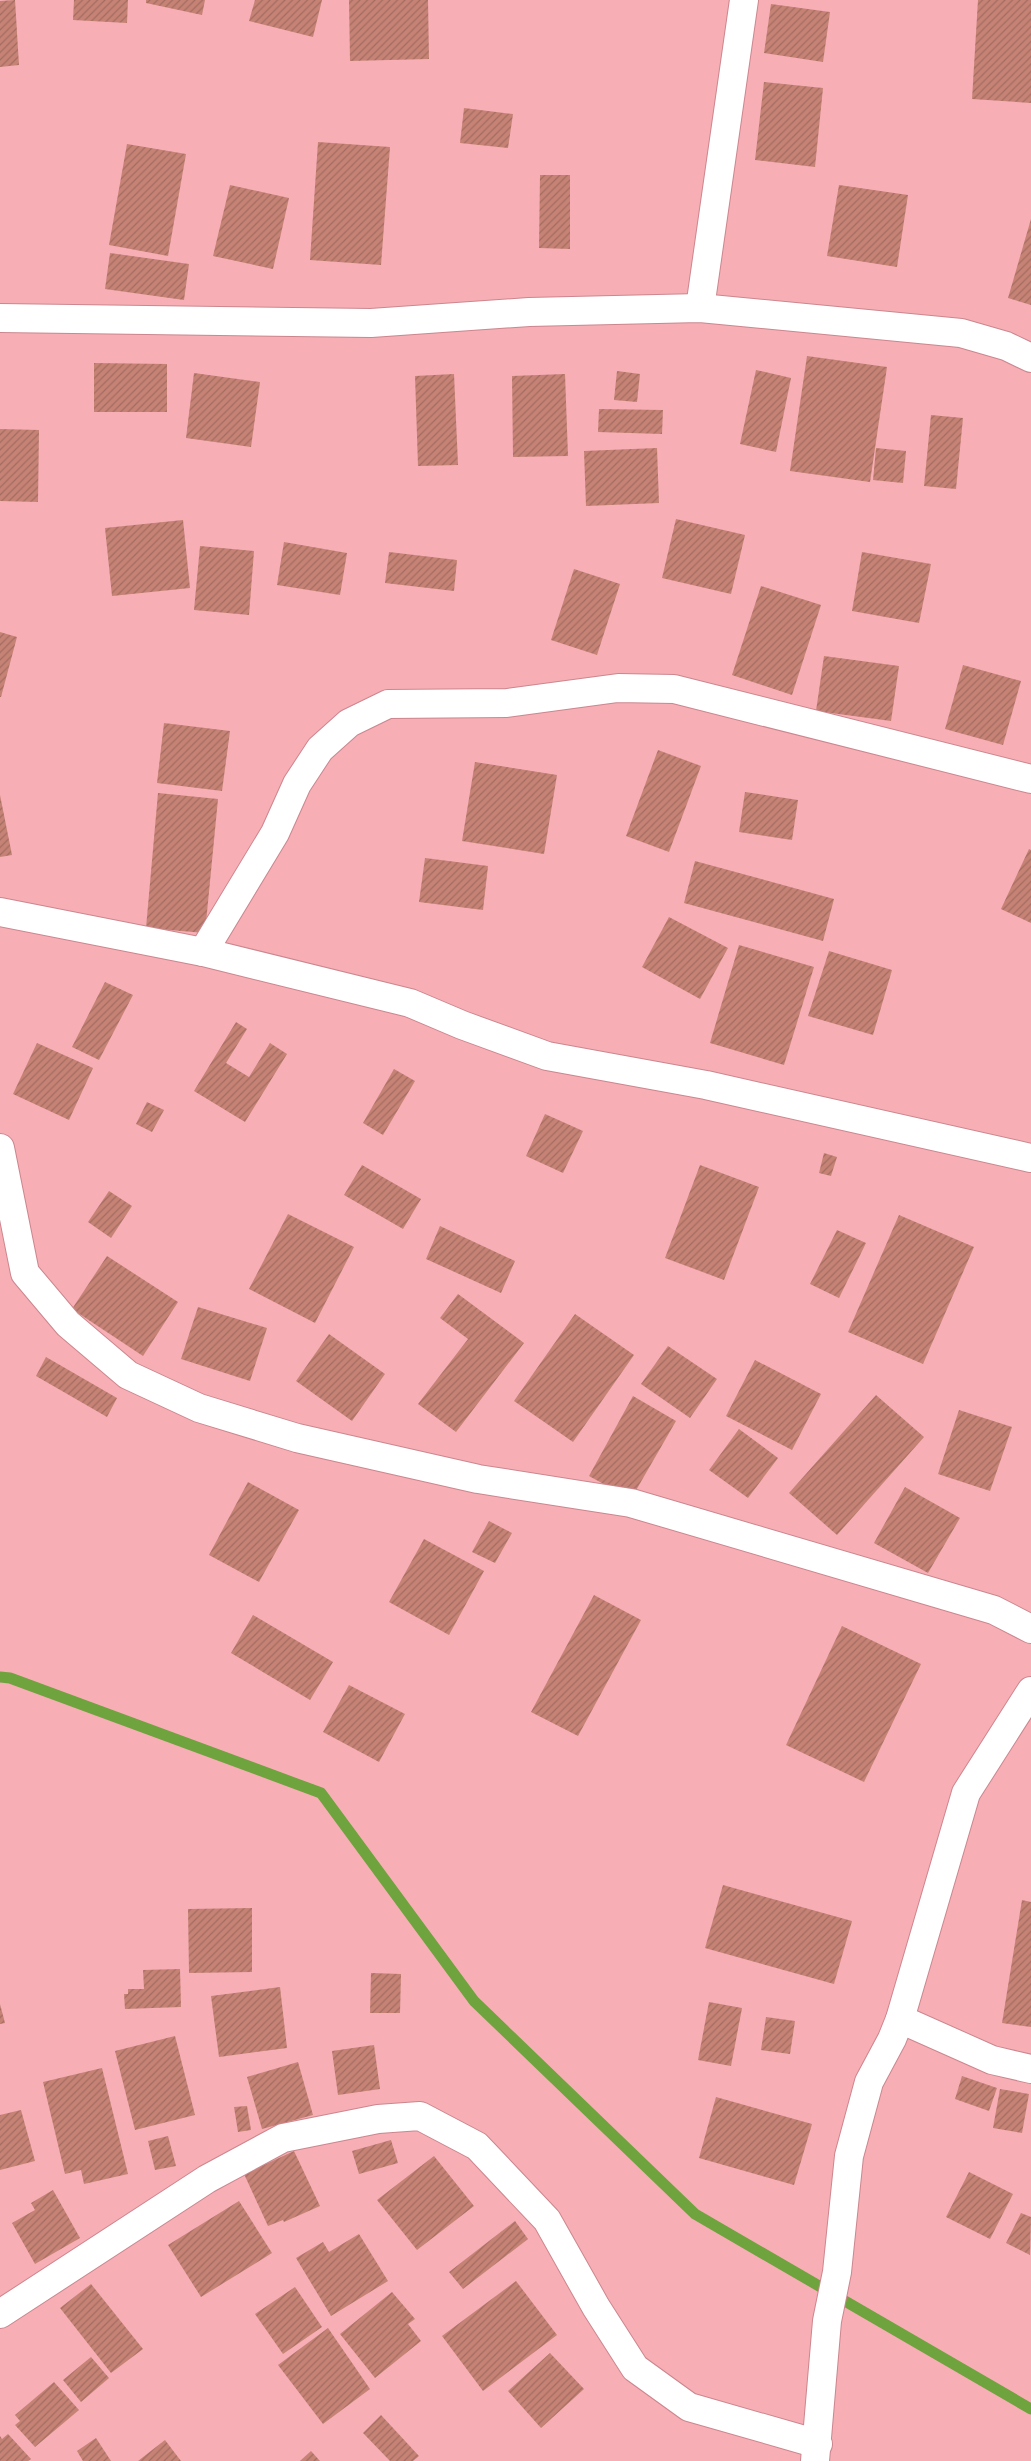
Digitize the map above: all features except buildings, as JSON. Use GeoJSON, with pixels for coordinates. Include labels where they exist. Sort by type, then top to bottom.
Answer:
{"type":"FeatureCollection","features":[{"type":"Feature","properties":{"kind":"street"},"geometry":{"type":"LineString","coordinates":[[700,308],[744,0]]}},
{"type":"Feature","properties":{"kind":"street"},"geometry":{"type":"LineString","coordinates":[[0,318],[371,323],[529,312],[700,308],[961,333],[1006,346],[1031,358]]}},
{"type":"Feature","properties":{"kind":"street"},"geometry":{"type":"LineString","coordinates":[[203,952],[275,833],[297,784],[320,748],[349,722],[388,704],[507,703],[618,688],[674,688],[1031,780]]}},
{"type":"Feature","properties":{"kind":"street"},"geometry":{"type":"LineString","coordinates":[[0,912],[203,952],[410,1003],[462,1025],[547,1056],[706,1085],[1031,1158]]}},
{"type":"Feature","properties":{"kind":"street"},"geometry":{"type":"LineString","coordinates":[[0,1148],[25,1273],[68,1324],[128,1375],[199,1408],[297,1438],[478,1479],[631,1503],[994,1610],[1031,1629]]}},
{"type":"Feature","properties":{"kind":"street"},"geometry":{"type":"LineString","coordinates":[[0,2314],[207,2179],[283,2138],[378,2119],[420,2116],[477,2146],[547,2220],[596,2306],[635,2368],[689,2407],[816,2453],[827,2321],[837,2272],[849,2156],[869,2082],[892,2039],[900,2019],[966,1793],[1031,1690]]}},
{"type":"Feature","properties":{"kind":"street"},"geometry":{"type":"LineString","coordinates":[[900,2019],[992,2060],[1031,2069]]}},
{"type":"Feature","properties":{"kind":"waterway"},"geometry":{"type":"LineString","coordinates":[[0,1677],[10,1678],[321,1793],[474,2001],[695,2214],[1031,2409]]}}]}
